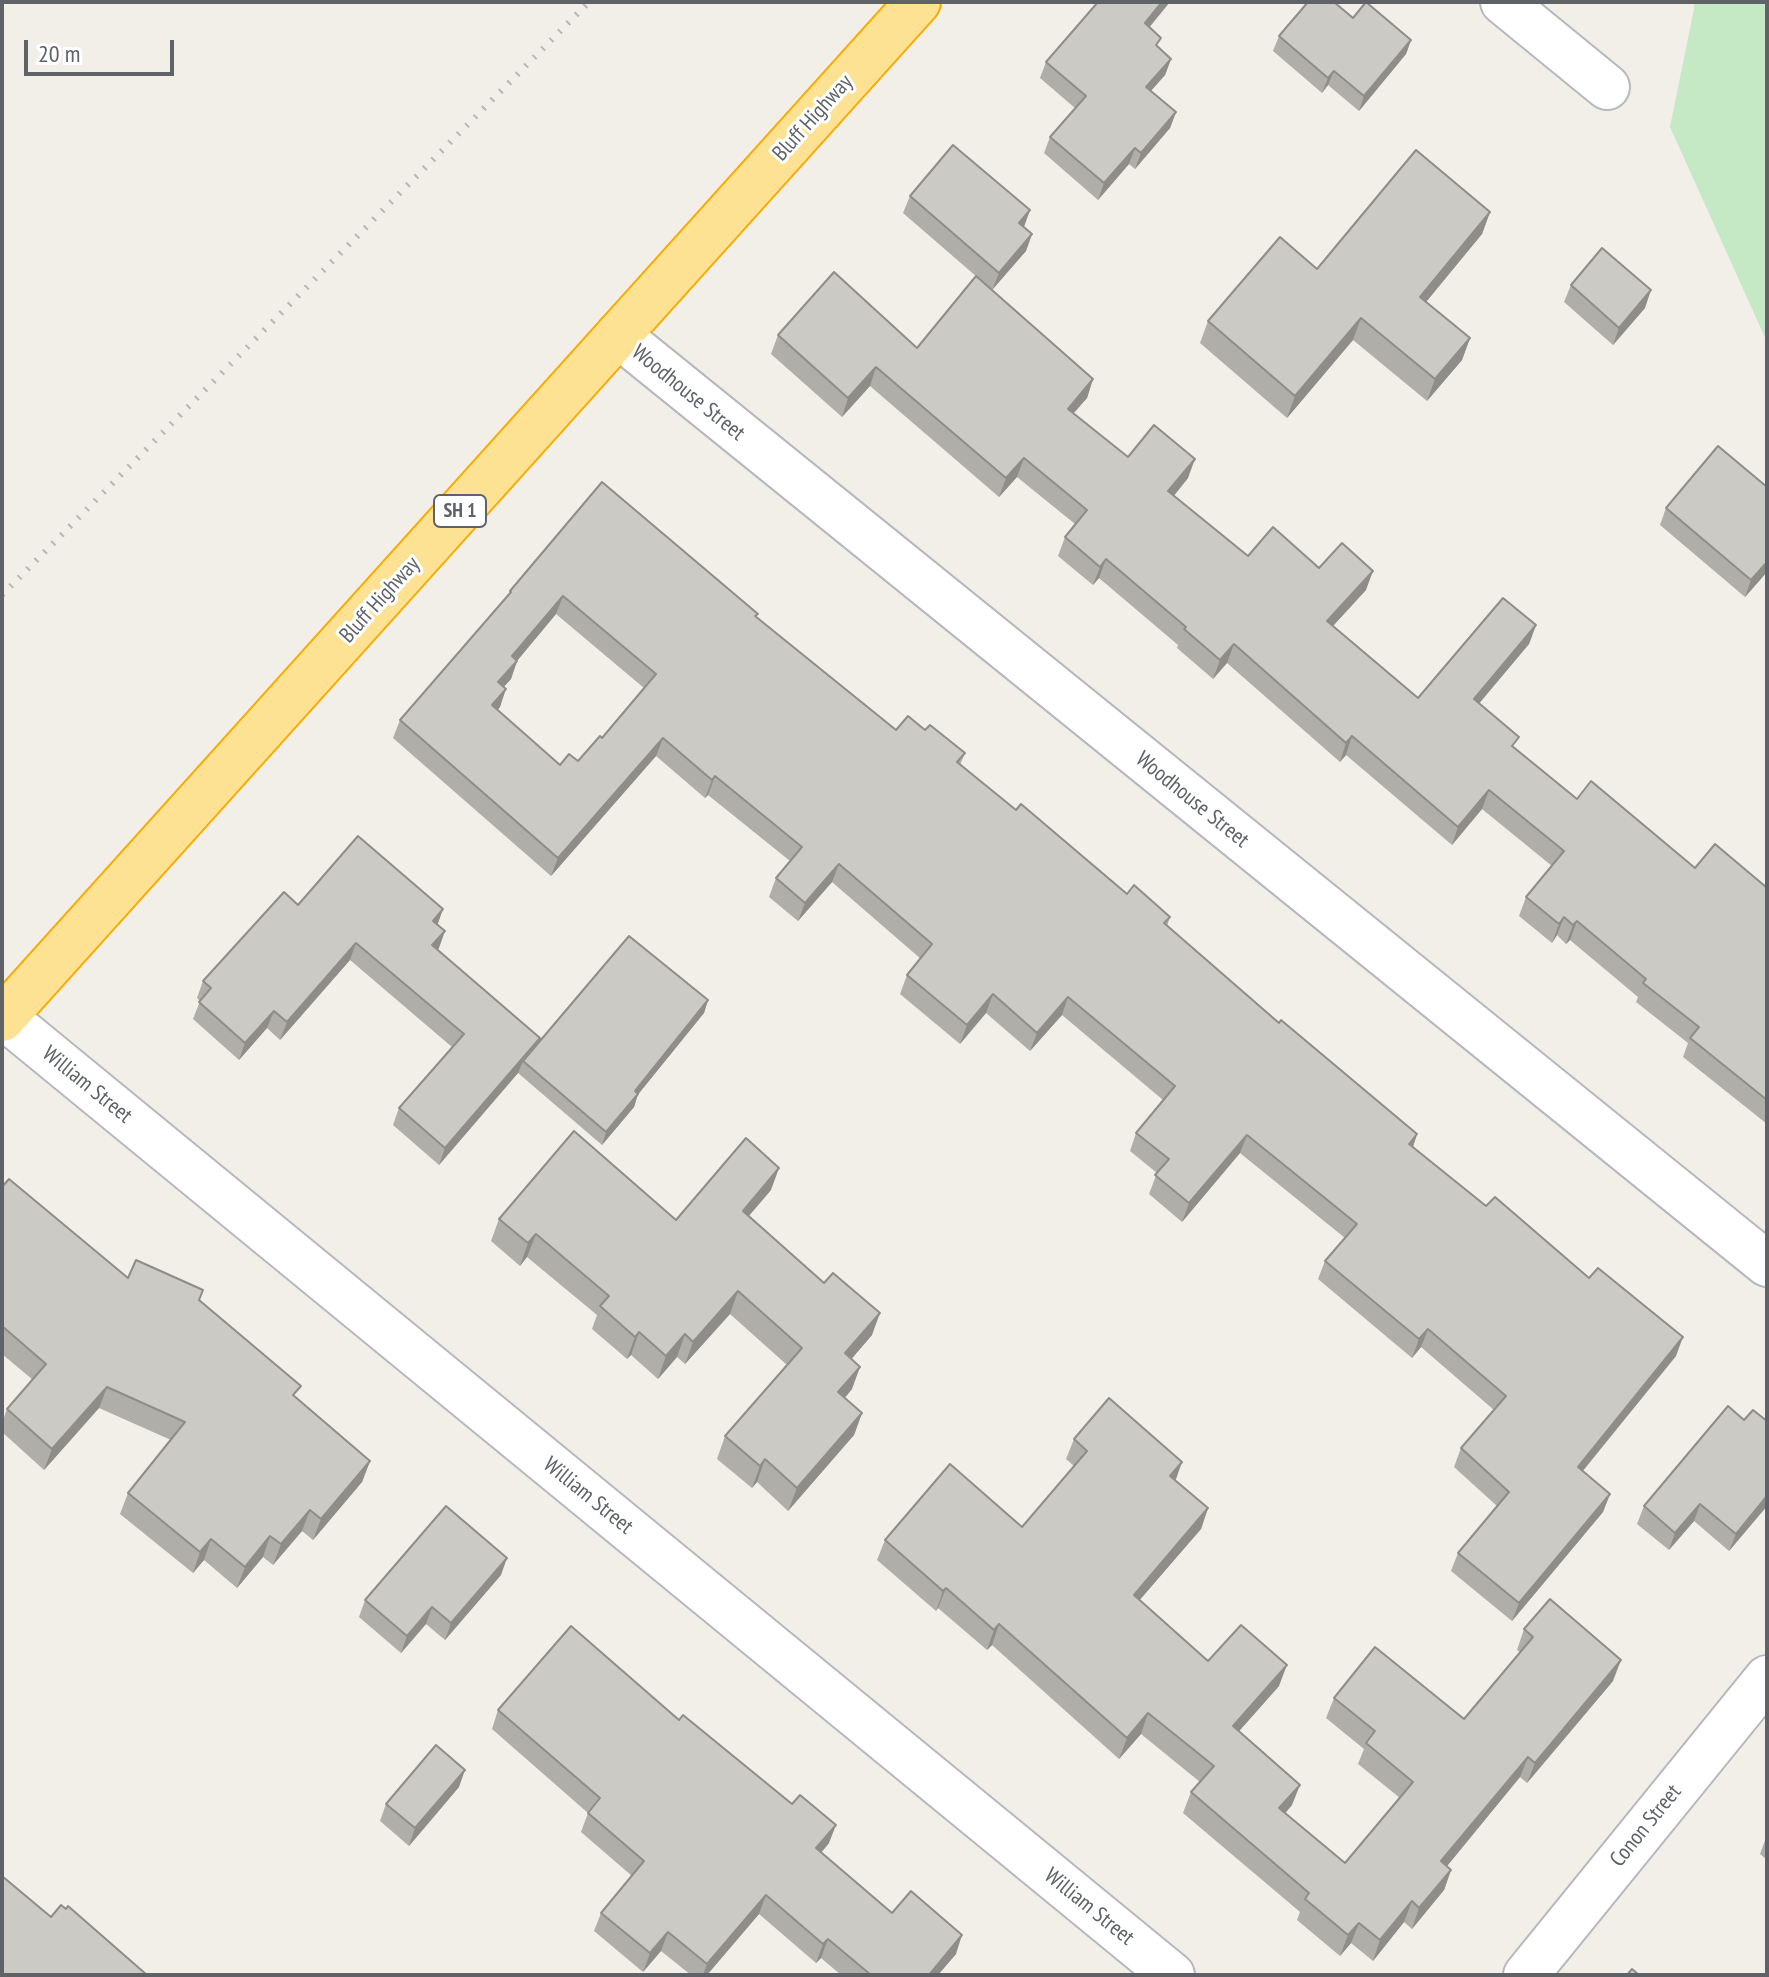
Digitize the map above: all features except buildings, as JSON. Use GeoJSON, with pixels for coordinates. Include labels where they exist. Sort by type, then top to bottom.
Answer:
{"type":"FeatureCollection","features":[{"type":"Feature","properties":{"kind":"highway","name":"Bluff Highway"},"geometry":{"type":"LineString","coordinates":[[3,1018],[918,2]]}},
{"type":"Feature","properties":{"kind":"street"},"geometry":{"type":"LineString","coordinates":[[1503,2],[1607,87]]}},
{"type":"Feature","properties":{"kind":"street","name":"Woodhouse Street"},"geometry":{"type":"LineString","coordinates":[[618,335],[1767,1264]]}},
{"type":"Feature","properties":{"kind":"street","name":"William Street"},"geometry":{"type":"LineString","coordinates":[[3,1018],[1172,1975]]}},
{"type":"Feature","properties":{"kind":"street","name":"Conon Street"},"geometry":{"type":"LineString","coordinates":[[1526,1975],[1767,1678]]}},
{"type":"Feature","properties":{"kind":"green space"},"geometry":{"type":"Polygon","coordinates":[[[1694,2],[1767,2],[1767,342],[1670,127],[1694,2]]]}},
{"type":"Feature","properties":{"kind":"railway"},"geometry":{"type":"LineString","coordinates":[[2,595],[589,2]]}}]}
